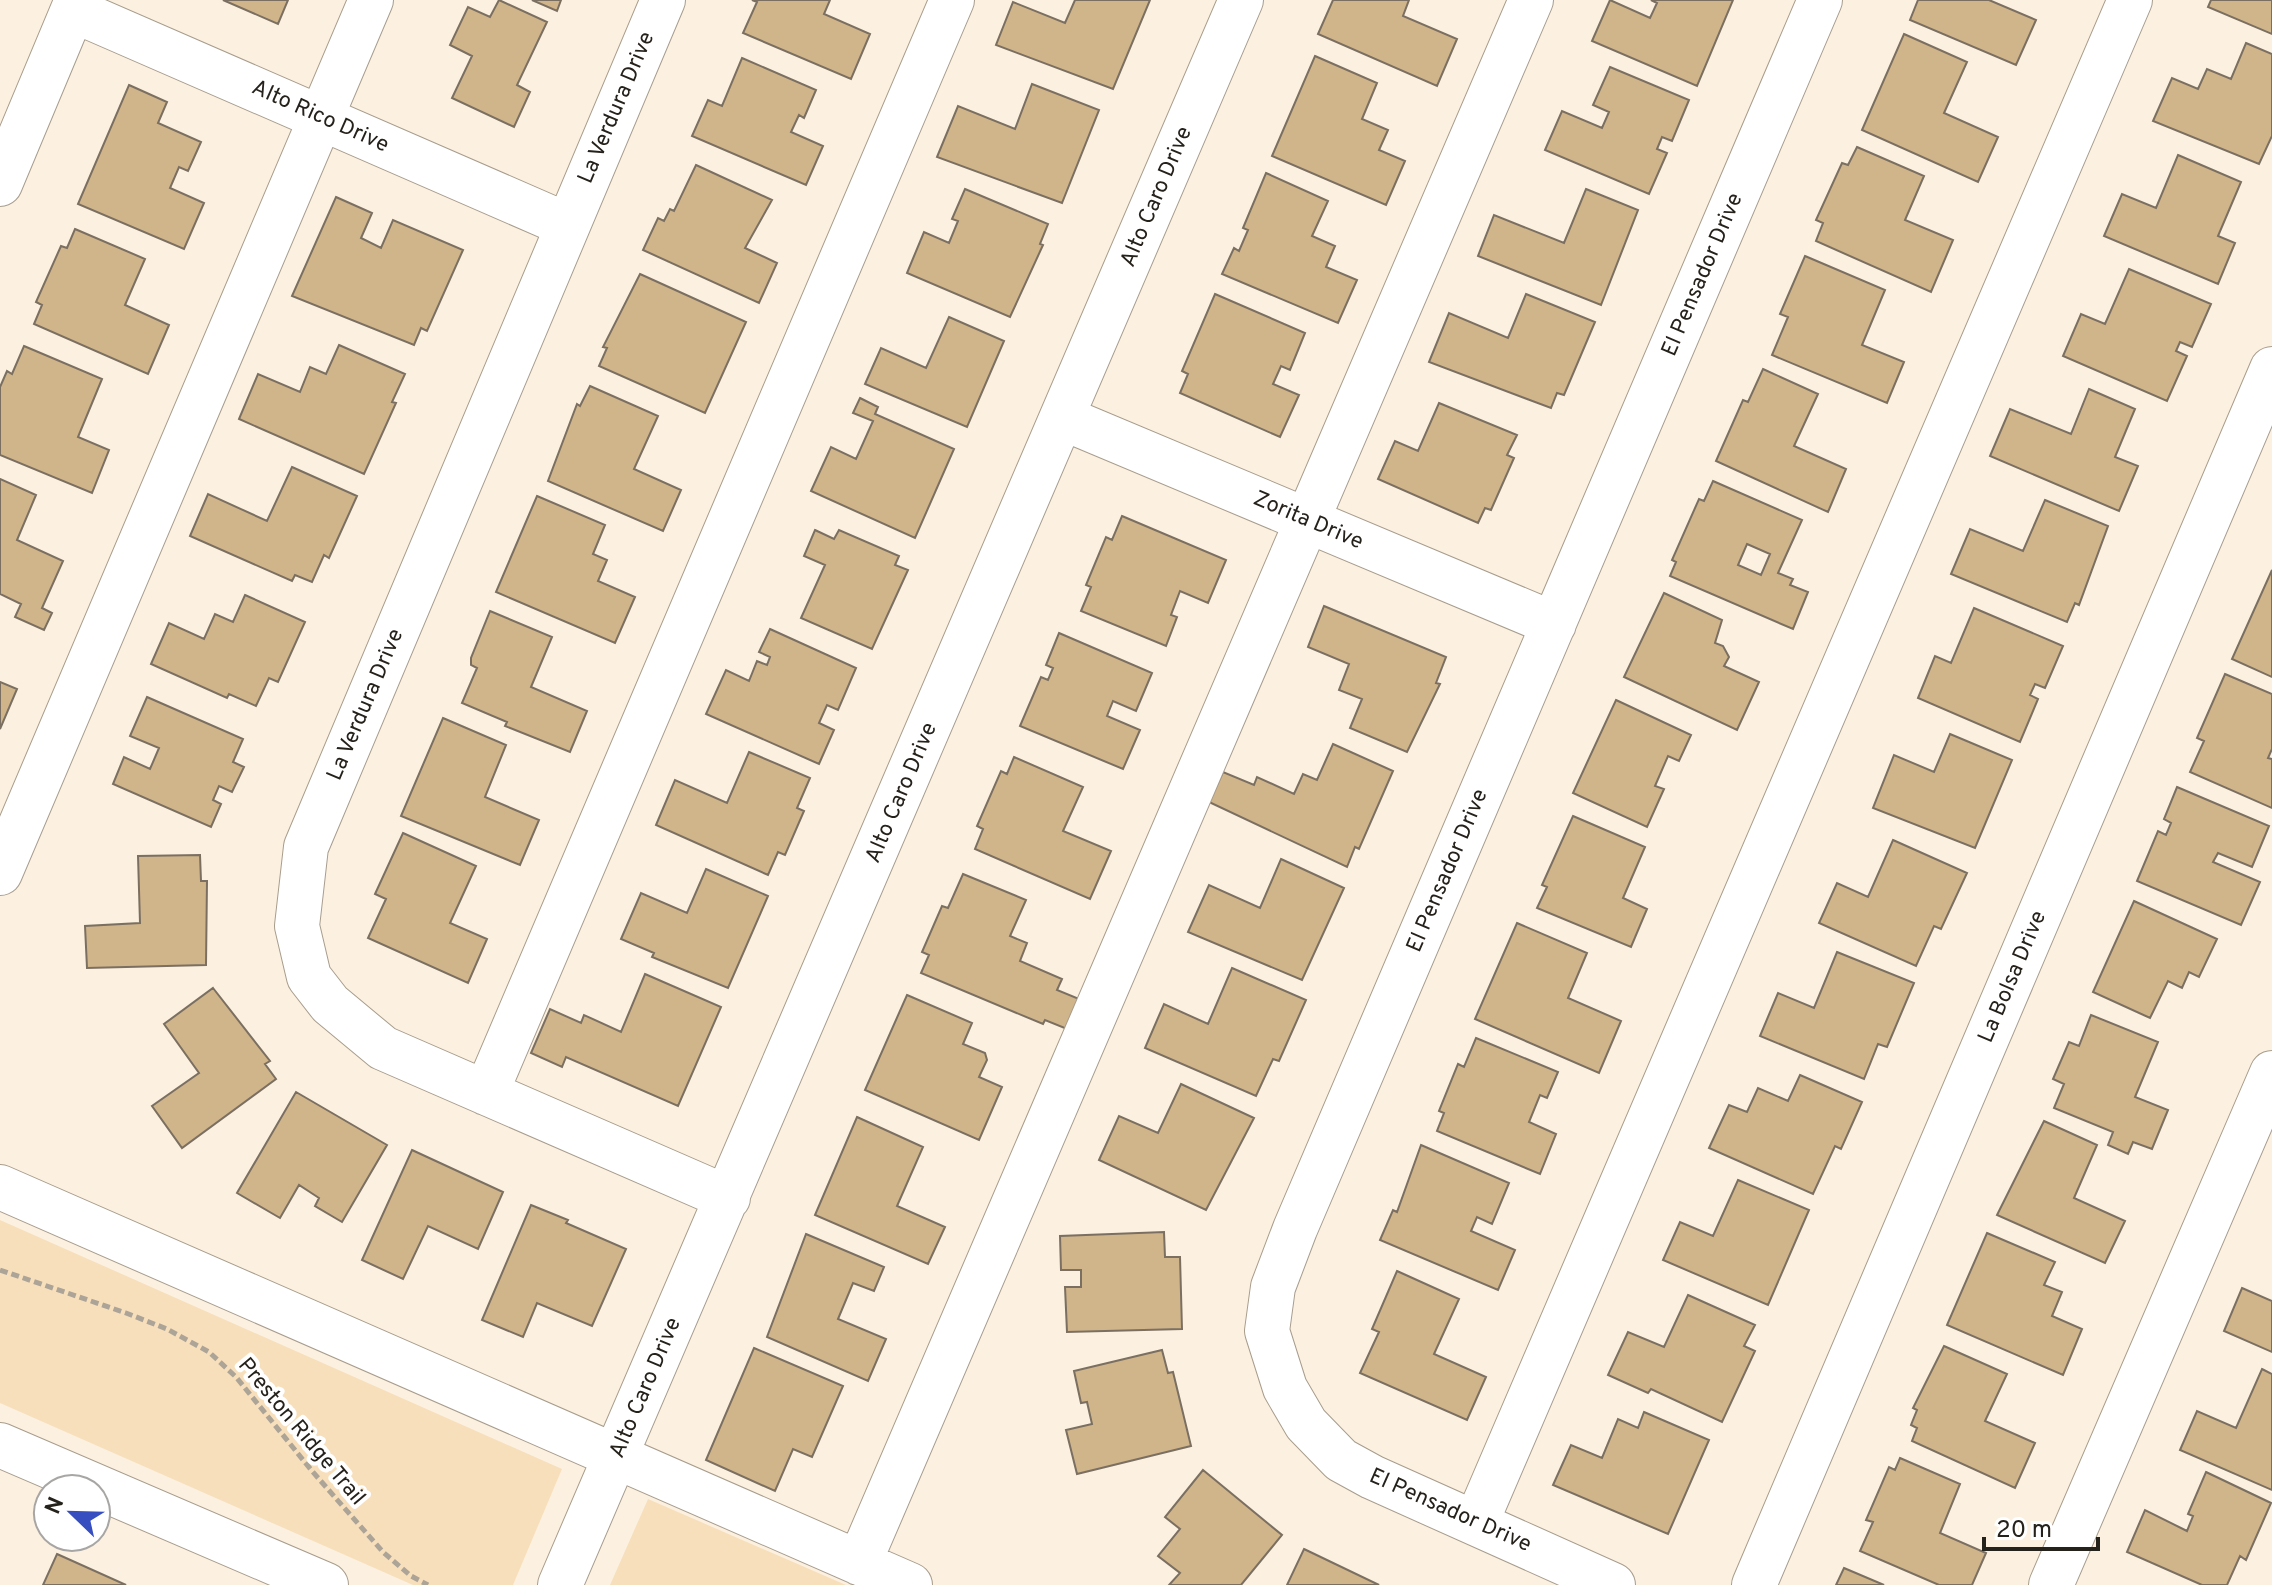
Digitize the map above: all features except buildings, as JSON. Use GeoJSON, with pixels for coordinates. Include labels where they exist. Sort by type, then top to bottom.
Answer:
{"type":"FeatureCollection","features":[{"type":"Feature","properties":{"kind":"street"},"geometry":{"type":"LineString","coordinates":[[0,873],[371,0]]}},
{"type":"Feature","properties":{"kind":"street","name":"La Verdura Drive"},"geometry":{"type":"LineString","coordinates":[[663,0],[306,847],[297,926],[309,977],[330,1004],[383,1048],[728,1198]]}},
{"type":"Feature","properties":{"kind":"street"},"geometry":{"type":"LineString","coordinates":[[486,1093],[952,0]]}},
{"type":"Feature","properties":{"kind":"street","name":"Alto Caro Drive"},"geometry":{"type":"LineString","coordinates":[[560,1585],[1241,0]]}},
{"type":"Feature","properties":{"kind":"street"},"geometry":{"type":"LineString","coordinates":[[859,1563],[1531,0]]}},
{"type":"Feature","properties":{"kind":"street","name":"El Pensador Drive"},"geometry":{"type":"LineString","coordinates":[[1613,1585],[1372,1477],[1341,1460],[1306,1424],[1285,1388],[1267,1331],[1273,1287],[1295,1229],[1820,0]]}},
{"type":"Feature","properties":{"kind":"street"},"geometry":{"type":"LineString","coordinates":[[1476,1523],[2130,0]]}},
{"type":"Feature","properties":{"kind":"street"},"geometry":{"type":"LineString","coordinates":[[0,184],[75,5]]}},
{"type":"Feature","properties":{"kind":"street","name":"Alto Rico Drive"},"geometry":{"type":"LineString","coordinates":[[75,5],[321,118],[567,225]]}},
{"type":"Feature","properties":{"kind":"street","name":"La Bolsa Drive"},"geometry":{"type":"LineString","coordinates":[[1754,1585],[2272,369]]}},
{"type":"Feature","properties":{"kind":"street","name":"Zorita Drive"},"geometry":{"type":"LineString","coordinates":[[1063,418],[1554,624]]}},
{"type":"Feature","properties":{"kind":"street"},"geometry":{"type":"LineString","coordinates":[[2051,1585],[2272,1073]]}},
{"type":"Feature","properties":{"kind":"street"},"geometry":{"type":"LineString","coordinates":[[0,1187],[910,1585]]}},
{"type":"Feature","properties":{"kind":"street"},"geometry":{"type":"LineString","coordinates":[[3,1454],[244,1569],[326,1585]]}},
{"type":"Feature","properties":{"kind":"path","name":"Preston Ridge Trail"},"geometry":{"type":"LineString","coordinates":[[0,1270],[154,1324],[209,1352],[236,1377],[383,1552],[411,1576],[428,1585]]}},
{"type":"Feature","properties":{"kind":"shaded area"},"geometry":{"type":"Polygon","coordinates":[[[0,1220],[562,1469],[513,1585],[413,1585],[0,1403],[0,1220]]]}},
{"type":"Feature","properties":{"kind":"shaded area"},"geometry":{"type":"Polygon","coordinates":[[[648,1499],[846,1585],[610,1585],[648,1499]]]}}]}
